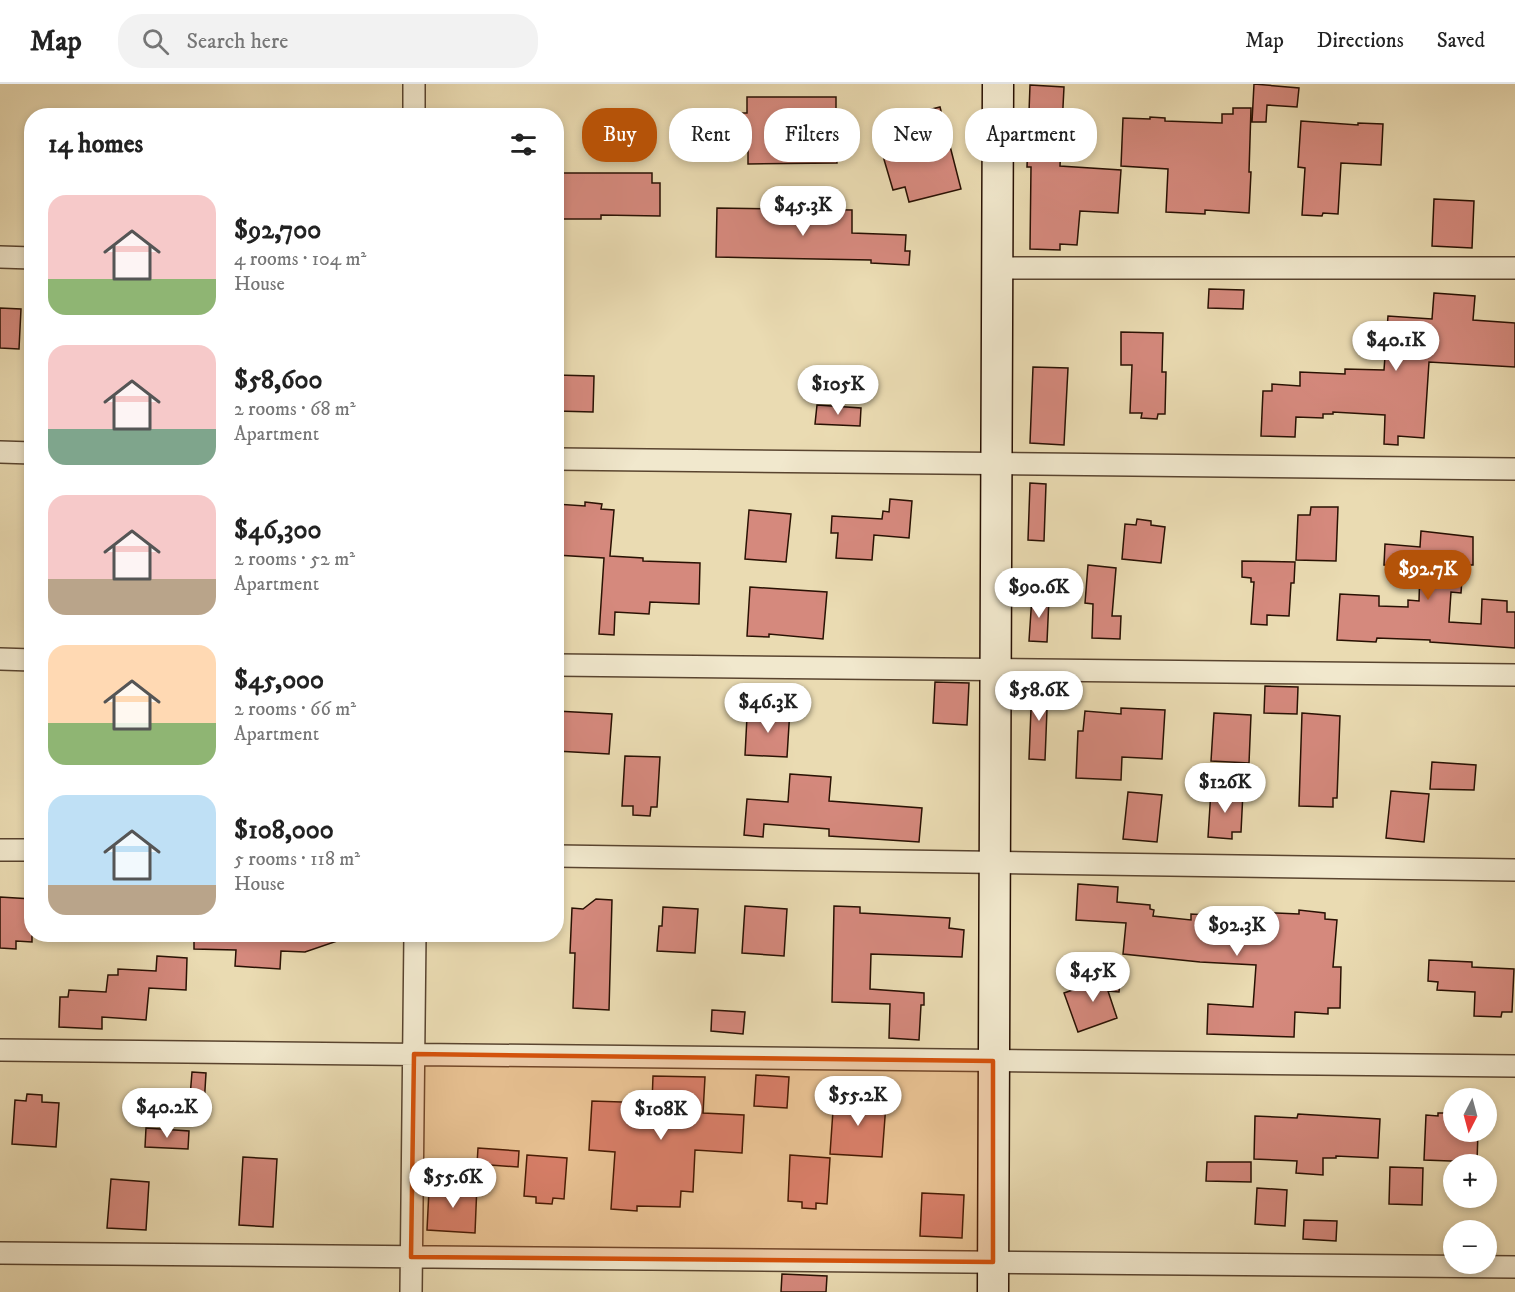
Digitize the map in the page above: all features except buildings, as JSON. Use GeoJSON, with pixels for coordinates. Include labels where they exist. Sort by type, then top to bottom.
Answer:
{"type":"FeatureCollection","features":[{"type":"Feature","properties":{"kind":"main road"},"geometry":{"type":"LineString","coordinates":[[993,1292],[998,84]]}},
{"type":"Feature","properties":{"kind":"street"},"geometry":{"type":"LineString","coordinates":[[414,84],[414,108]]}},
{"type":"Feature","properties":{"kind":"street"},"geometry":{"type":"LineString","coordinates":[[0,257],[24,258]]}},
{"type":"Feature","properties":{"kind":"street"},"geometry":{"type":"LineString","coordinates":[[997,268],[1515,268]]}},
{"type":"Feature","properties":{"kind":"street"},"geometry":{"type":"LineString","coordinates":[[0,452],[24,453]]}},
{"type":"Feature","properties":{"kind":"street"},"geometry":{"type":"LineString","coordinates":[[564,459],[1515,469]]}},
{"type":"Feature","properties":{"kind":"street"},"geometry":{"type":"LineString","coordinates":[[0,659],[24,660]]}},
{"type":"Feature","properties":{"kind":"street"},"geometry":{"type":"LineString","coordinates":[[564,665],[1515,675]]}},
{"type":"Feature","properties":{"kind":"street"},"geometry":{"type":"LineString","coordinates":[[0,850],[24,850]]}},
{"type":"Feature","properties":{"kind":"street"},"geometry":{"type":"LineString","coordinates":[[564,856],[1515,870]]}},
{"type":"Feature","properties":{"kind":"street"},"geometry":{"type":"LineString","coordinates":[[411,1292],[415,942]]}},
{"type":"Feature","properties":{"kind":"street"},"geometry":{"type":"LineString","coordinates":[[0,1050],[1515,1066]]}},
{"type":"Feature","properties":{"kind":"street"},"geometry":{"type":"LineString","coordinates":[[0,1253],[1515,1267]]}},
{"type":"Feature","properties":{"kind":"highlighted area"},"geometry":{"type":"Polygon","coordinates":[[[414,1054],[993,1061],[993,1262],[411,1257],[414,1054]]]}}]}
